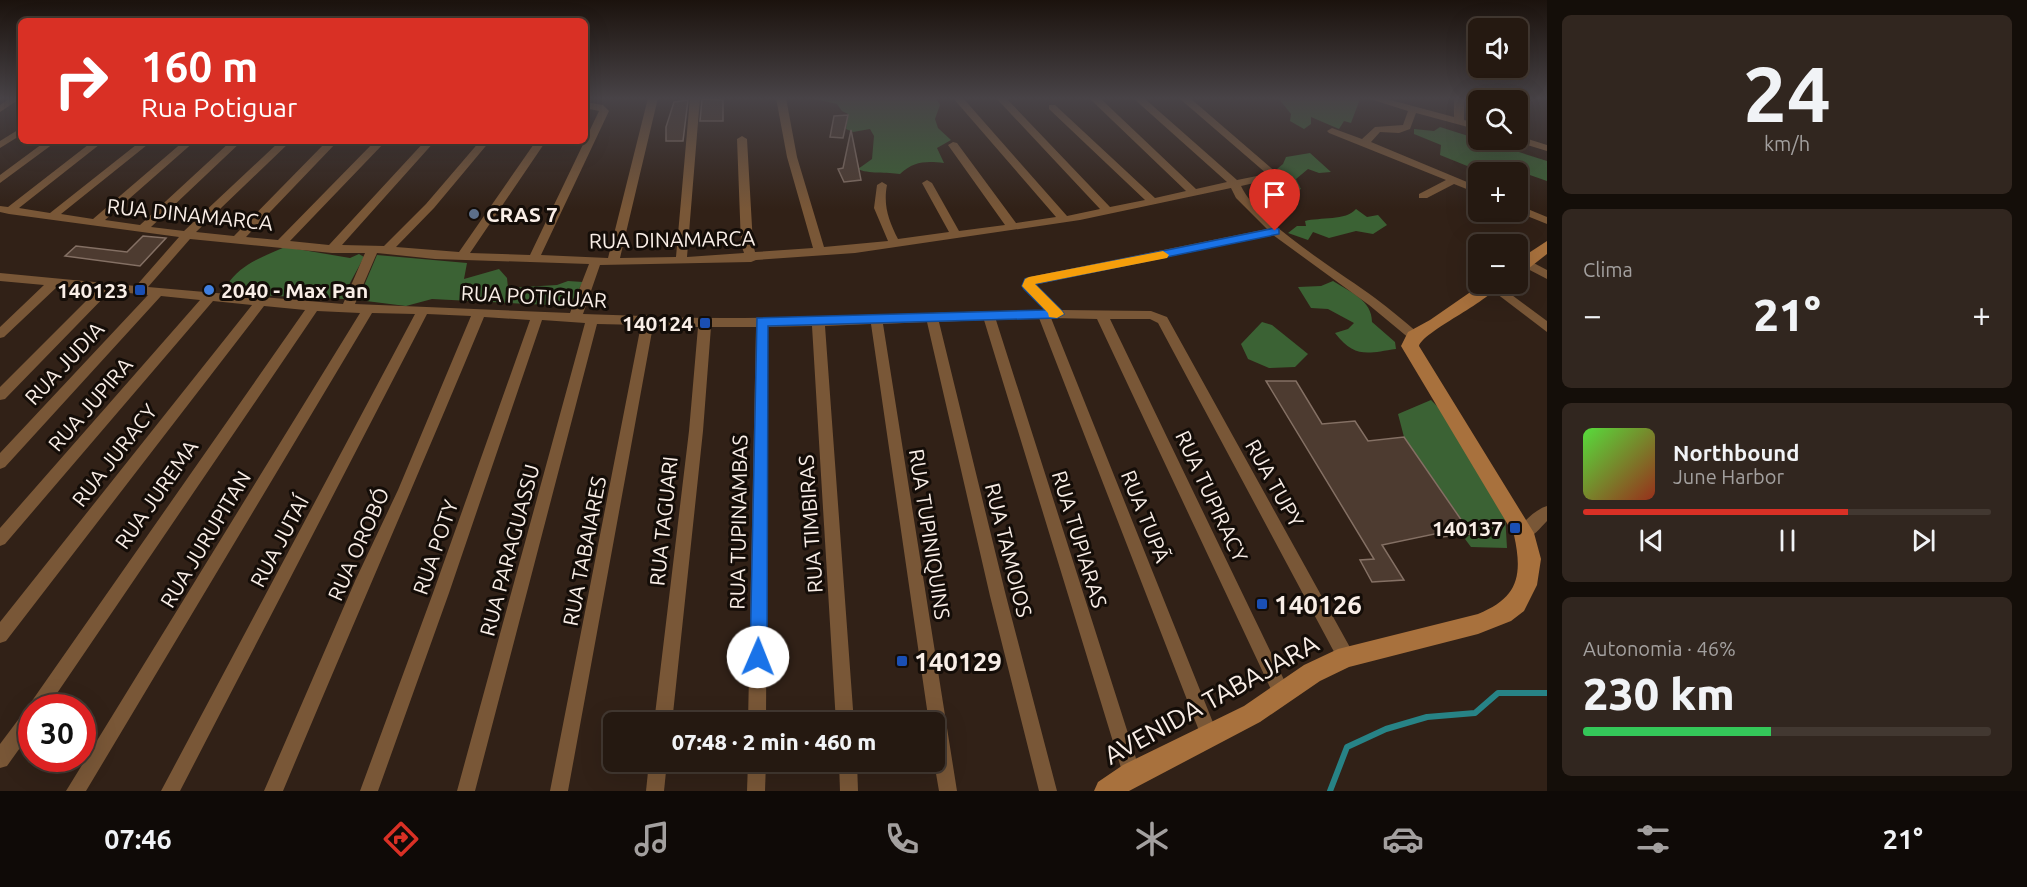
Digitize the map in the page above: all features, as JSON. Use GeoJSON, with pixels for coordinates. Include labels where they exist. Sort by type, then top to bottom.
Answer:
{"type":"FeatureCollection","features":[{"type":"Feature","properties":{"kind":"street"},"geometry":{"type":"LineString","coordinates":[[0,145],[15,135]]}},
{"type":"Feature","properties":{"kind":"street"},"geometry":{"type":"LineString","coordinates":[[534,258],[593,135]]}},
{"type":"Feature","properties":{"kind":"street"},"geometry":{"type":"LineString","coordinates":[[613,261],[644,135]]}},
{"type":"Feature","properties":{"kind":"street"},"geometry":{"type":"LineString","coordinates":[[681,261],[692,135]]}},
{"type":"Feature","properties":{"kind":"street"},"geometry":{"type":"LineString","coordinates":[[786,135],[820,252]]}},
{"type":"Feature","properties":{"kind":"street"},"geometry":{"type":"LineString","coordinates":[[990,135],[1064,219]]}},
{"type":"Feature","properties":{"kind":"street"},"geometry":{"type":"LineString","coordinates":[[1036,135],[1107,211]]}},
{"type":"Feature","properties":{"kind":"street"},"geometry":{"type":"LineString","coordinates":[[1082,135],[1153,202]]}},
{"type":"Feature","properties":{"kind":"street"},"geometry":{"type":"LineString","coordinates":[[1133,135],[1193,192]]}},
{"type":"Feature","properties":{"kind":"street"},"geometry":{"type":"LineString","coordinates":[[1180,135],[1234,183],[1240,196],[1275,231],[1373,302],[1414,336]]}},
{"type":"Feature","properties":{"kind":"street","name":"RUA DINAMARCA"},"geometry":{"type":"LineString","coordinates":[[4,210],[187,235],[332,249],[373,249],[462,256],[596,261],[751,258],[820,252],[1013,227],[1107,211],[1234,183],[1269,178],[1272,173],[1228,135]]}},
{"type":"Feature","properties":{"kind":"street"},"geometry":{"type":"LineString","coordinates":[[1343,135],[1468,186]]}},
{"type":"Feature","properties":{"kind":"street"},"geometry":{"type":"LineString","coordinates":[[1364,142],[1372,135]]}},
{"type":"Feature","properties":{"kind":"street"},"geometry":{"type":"LineString","coordinates":[[742,139],[747,244],[751,258]]}},
{"type":"Feature","properties":{"kind":"street"},"geometry":{"type":"LineString","coordinates":[[1528,142],[1547,148]]}},
{"type":"Feature","properties":{"kind":"street"},"geometry":{"type":"LineString","coordinates":[[0,180],[48,144]]}},
{"type":"Feature","properties":{"kind":"street"},"geometry":{"type":"LineString","coordinates":[[4,210],[95,144]]}},
{"type":"Feature","properties":{"kind":"street"},"geometry":{"type":"LineString","coordinates":[[51,217],[143,144]]}},
{"type":"Feature","properties":{"kind":"street"},"geometry":{"type":"LineString","coordinates":[[95,223],[187,144]]}},
{"type":"Feature","properties":{"kind":"street"},"geometry":{"type":"LineString","coordinates":[[142,229],[234,144]]}},
{"type":"Feature","properties":{"kind":"street"},"geometry":{"type":"LineString","coordinates":[[138,291],[187,235],[283,144]]}},
{"type":"Feature","properties":{"kind":"street"},"geometry":{"type":"LineString","coordinates":[[237,240],[330,144]]}},
{"type":"Feature","properties":{"kind":"street"},"geometry":{"type":"LineString","coordinates":[[281,244],[378,144]]}},
{"type":"Feature","properties":{"kind":"street"},"geometry":{"type":"LineString","coordinates":[[332,249],[427,144]]}},
{"type":"Feature","properties":{"kind":"street"},"geometry":{"type":"LineString","coordinates":[[387,250],[430,206],[482,144]]}},
{"type":"Feature","properties":{"kind":"street"},"geometry":{"type":"LineString","coordinates":[[462,256],[539,144]]}},
{"type":"Feature","properties":{"kind":"street"},"geometry":{"type":"LineString","coordinates":[[953,145],[1013,227]]}},
{"type":"Feature","properties":{"kind":"street"},"geometry":{"type":"LineString","coordinates":[[1423,196],[1454,180]]}},
{"type":"Feature","properties":{"kind":"street"},"geometry":{"type":"LineString","coordinates":[[927,183],[955,234]]}},
{"type":"Feature","properties":{"kind":"street"},"geometry":{"type":"LineString","coordinates":[[882,185],[878,202],[881,217],[894,242]]}},
{"type":"Feature","properties":{"kind":"street"},"geometry":{"type":"LineString","coordinates":[[1528,212],[1547,221]]}},
{"type":"Feature","properties":{"kind":"street"},"geometry":{"type":"LineString","coordinates":[[1050,314],[1028,286],[1029,281],[1275,231]]}},
{"type":"Feature","properties":{"kind":"street"},"geometry":{"type":"LineString","coordinates":[[1528,260],[1547,246]]}},
{"type":"Feature","properties":{"kind":"street"},"geometry":{"type":"LineString","coordinates":[[347,308],[373,249]]}},
{"type":"Feature","properties":{"kind":"street"},"geometry":{"type":"LineString","coordinates":[[575,318],[596,261]]}},
{"type":"Feature","properties":{"kind":"street"},"geometry":{"type":"LineString","coordinates":[[1528,267],[1547,275]]}},
{"type":"Feature","properties":{"kind":"street","name":"RUA POTIGUAR"},"geometry":{"type":"LineString","coordinates":[[3,280],[211,296],[314,307],[592,319],[705,323],[818,322],[1050,314],[1151,315],[1163,320],[1168,329]]}},
{"type":"Feature","properties":{"kind":"street"},"geometry":{"type":"LineString","coordinates":[[0,334],[54,283]]}},
{"type":"Feature","properties":{"kind":"street"},"geometry":{"type":"LineString","coordinates":[[0,395],[106,288]]}},
{"type":"Feature","properties":{"kind":"street","name":"RUA JUDIA"},"geometry":{"type":"LineString","coordinates":[[0,463],[158,292]]}},
{"type":"Feature","properties":{"kind":"street"},"geometry":{"type":"LineString","coordinates":[[1477,294],[1436,324],[1414,336],[1410,346],[1524,533],[1547,512]]}},
{"type":"Feature","properties":{"kind":"street"},"geometry":{"type":"LineString","coordinates":[[1504,294],[1547,328]]}},
{"type":"Feature","properties":{"kind":"street","name":"RUA JUPIRA"},"geometry":{"type":"LineString","coordinates":[[0,540],[211,296]]}},
{"type":"Feature","properties":{"kind":"street","name":"RUA JURACY"},"geometry":{"type":"LineString","coordinates":[[0,635],[261,302]]}},
{"type":"Feature","properties":{"kind":"street","name":"RUA JUREMA"},"geometry":{"type":"LineString","coordinates":[[46,694],[314,307]]}},
{"type":"Feature","properties":{"kind":"street","name":"RUA JURUPITAN"},"geometry":{"type":"LineString","coordinates":[[75,791],[369,308]]}},
{"type":"Feature","properties":{"kind":"street","name":"RUA JUTAÍ"},"geometry":{"type":"LineString","coordinates":[[170,791],[369,418],[423,310]]}},
{"type":"Feature","properties":{"kind":"street","name":"RUA OROBÓ"},"geometry":{"type":"LineString","coordinates":[[273,791],[363,581],[405,490],[479,313]]}},
{"type":"Feature","properties":{"kind":"street","name":"RUA TUPÃ"},"geometry":{"type":"LineString","coordinates":[[1050,314],[1209,735]]}},
{"type":"Feature","properties":{"kind":"street","name":"RUA POTY"},"geometry":{"type":"LineString","coordinates":[[369,791],[441,593],[537,316]]}},
{"type":"Feature","properties":{"kind":"street","name":"RUA TUPIARAS"},"geometry":{"type":"LineString","coordinates":[[989,316],[1132,774]]}},
{"type":"Feature","properties":{"kind":"street","name":"RUA TUPIRACY"},"geometry":{"type":"LineString","coordinates":[[1102,316],[1282,694]]}},
{"type":"Feature","properties":{"kind":"street","name":"RUA TAMOIOS"},"geometry":{"type":"LineString","coordinates":[[932,317],[998,596],[1048,791]]}},
{"type":"Feature","properties":{"kind":"street","name":"RUA PARAGUASSU"},"geometry":{"type":"LineString","coordinates":[[465,791],[592,319]]}},
{"type":"Feature","properties":{"kind":"street","name":"RUA TUPINIQUINS"},"geometry":{"type":"LineString","coordinates":[[876,319],[948,791]]}},
{"type":"Feature","properties":{"kind":"street","name":"RUA TABAIARES"},"geometry":{"type":"LineString","coordinates":[[559,791],[648,320]]}},
{"type":"Feature","properties":{"kind":"street","name":"RUA TUPINAMBAS"},"geometry":{"type":"LineString","coordinates":[[757,712],[762,322]]}},
{"type":"Feature","properties":{"kind":"street","name":"RUA TIMBIRAS"},"geometry":{"type":"LineString","coordinates":[[818,322],[844,712]]}},
{"type":"Feature","properties":{"kind":"street","name":"RUA TAGUARI"},"geometry":{"type":"LineString","coordinates":[[664,712],[696,431],[705,323]]}},
{"type":"Feature","properties":{"kind":"street","name":"RUA TUPY"},"geometry":{"type":"LineString","coordinates":[[1168,329],[1346,657]]}},
{"type":"Feature","properties":{"kind":"street","name":"AVENIDA TABAJARA"},"geometry":{"type":"LineString","coordinates":[[1107,791],[1132,774],[1252,714],[1312,673],[1346,657],[1478,624],[1503,614],[1516,604],[1526,585],[1530,559],[1524,533]]}},
{"type":"Feature","properties":{"kind":"street"},"geometry":{"type":"LineString","coordinates":[[0,759],[18,734]]}},
{"type":"Feature","properties":{"kind":"street"},"geometry":{"type":"LineString","coordinates":[[655,791],[657,772]]}},
{"type":"Feature","properties":{"kind":"street"},"geometry":{"type":"LineString","coordinates":[[756,791],[757,772]]}},
{"type":"Feature","properties":{"kind":"street"},"geometry":{"type":"LineString","coordinates":[[848,772],[849,791]]}},
{"type":"Feature","properties":{"kind":"green space"},"geometry":{"type":"Polygon","coordinates":[[[945,135],[951,140],[937,148],[944,163],[921,163],[900,174],[867,172],[858,169],[872,159],[874,136],[945,135]]]}},
{"type":"Feature","properties":{"kind":"green space"},"geometry":{"type":"Polygon","coordinates":[[[1416,135],[1465,135],[1468,136],[1468,150],[1512,150],[1547,161],[1547,181],[1528,174],[1528,162],[1468,162],[1468,166],[1440,155],[1441,145],[1416,135]]]}},
{"type":"Feature","properties":{"kind":"green space"},"geometry":{"type":"Polygon","coordinates":[[[1310,153],[1331,172],[1319,173],[1308,169],[1296,179],[1301,189],[1292,193],[1280,186],[1278,181],[1282,175],[1277,169],[1286,157],[1310,153]]]}},
{"type":"Feature","properties":{"kind":"green space"},"geometry":{"type":"Polygon","coordinates":[[[1356,209],[1367,217],[1378,215],[1387,225],[1373,234],[1356,231],[1329,238],[1313,232],[1308,240],[1288,233],[1297,226],[1306,226],[1305,221],[1339,217],[1352,213],[1356,209]]]}},
{"type":"Feature","properties":{"kind":"green space"},"geometry":{"type":"Polygon","coordinates":[[[285,247],[350,258],[359,254],[364,257],[344,299],[254,295],[257,289],[227,285],[245,266],[285,247]]]}},
{"type":"Feature","properties":{"kind":"green space"},"geometry":{"type":"Polygon","coordinates":[[[377,255],[467,263],[464,279],[499,269],[507,278],[508,288],[557,285],[568,281],[583,282],[569,306],[432,299],[406,306],[358,300],[377,255]]]}},
{"type":"Feature","properties":{"kind":"green space"},"geometry":{"type":"Polygon","coordinates":[[[1333,281],[1364,302],[1371,314],[1372,322],[1395,342],[1396,349],[1370,353],[1356,351],[1349,347],[1335,333],[1348,329],[1354,323],[1328,309],[1311,308],[1298,287],[1321,286],[1333,281]]]}},
{"type":"Feature","properties":{"kind":"green space"},"geometry":{"type":"Polygon","coordinates":[[[1262,322],[1272,325],[1308,354],[1295,367],[1269,368],[1248,359],[1241,344],[1262,322]]]}},
{"type":"Feature","properties":{"kind":"green space"},"geometry":{"type":"Polygon","coordinates":[[[1431,400],[1441,410],[1505,514],[1507,548],[1471,547],[1465,539],[1471,533],[1404,437],[1398,414],[1431,400]]]}},
{"type":"Feature","properties":{"kind":"building"},"geometry":{"type":"Polygon","coordinates":[[[666,135],[684,135],[683,141],[666,141],[666,135]]]}},
{"type":"Feature","properties":{"kind":"building"},"geometry":{"type":"Polygon","coordinates":[[[830,135],[844,135],[843,138],[830,137],[830,135]]]}},
{"type":"Feature","properties":{"kind":"building"},"geometry":{"type":"Polygon","coordinates":[[[850,135],[852,135],[861,180],[844,182],[838,169],[843,168],[850,135]]]}},
{"type":"Feature","properties":{"kind":"building"},"geometry":{"type":"Polygon","coordinates":[[[143,236],[166,238],[140,266],[65,256],[76,246],[127,252],[143,236]]]}},
{"type":"Feature","properties":{"kind":"building"},"geometry":{"type":"Polygon","coordinates":[[[1266,381],[1296,381],[1322,424],[1355,421],[1368,441],[1404,437],[1471,534],[1442,537],[1439,533],[1382,545],[1404,580],[1372,582],[1360,560],[1374,559],[1266,381]]]}},
{"type":"Feature","properties":{"kind":"waterway"},"geometry":{"type":"LineString","coordinates":[[1330,791],[1347,747],[1386,729],[1427,717],[1475,713],[1498,693],[1547,693]]}},
{"type":"Feature","properties":{"kind":"slow traffic"},"geometry":{"type":"LineString","coordinates":[[1054,314],[1057,314],[1028,286],[1029,281],[1163,255]]}},
{"type":"Feature","properties":{"kind":"place","name":"CRAS 7"},"geometry":{"type":"Point","coordinates":[474,214]}},
{"type":"Feature","properties":{"kind":"place","name":"140123"},"geometry":{"type":"Point","coordinates":[140,290]}},
{"type":"Feature","properties":{"kind":"place","name":"2040 - Max Pan"},"geometry":{"type":"Point","coordinates":[209,290]}},
{"type":"Feature","properties":{"kind":"place","name":"140124"},"geometry":{"type":"Point","coordinates":[705,323]}},
{"type":"Feature","properties":{"kind":"place","name":"140137"},"geometry":{"type":"Point","coordinates":[1515,528]}},
{"type":"Feature","properties":{"kind":"place","name":"140126"},"geometry":{"type":"Point","coordinates":[1262,604]}},
{"type":"Feature","properties":{"kind":"place","name":"140129"},"geometry":{"type":"Point","coordinates":[902,661]}},
{"type":"Feature","properties":{"kind":"route"},"geometry":{"type":"LineString","coordinates":[[758,657],[762,322],[1057,314],[1028,286],[1029,281],[1153,258],[1275,231]]}}]}
